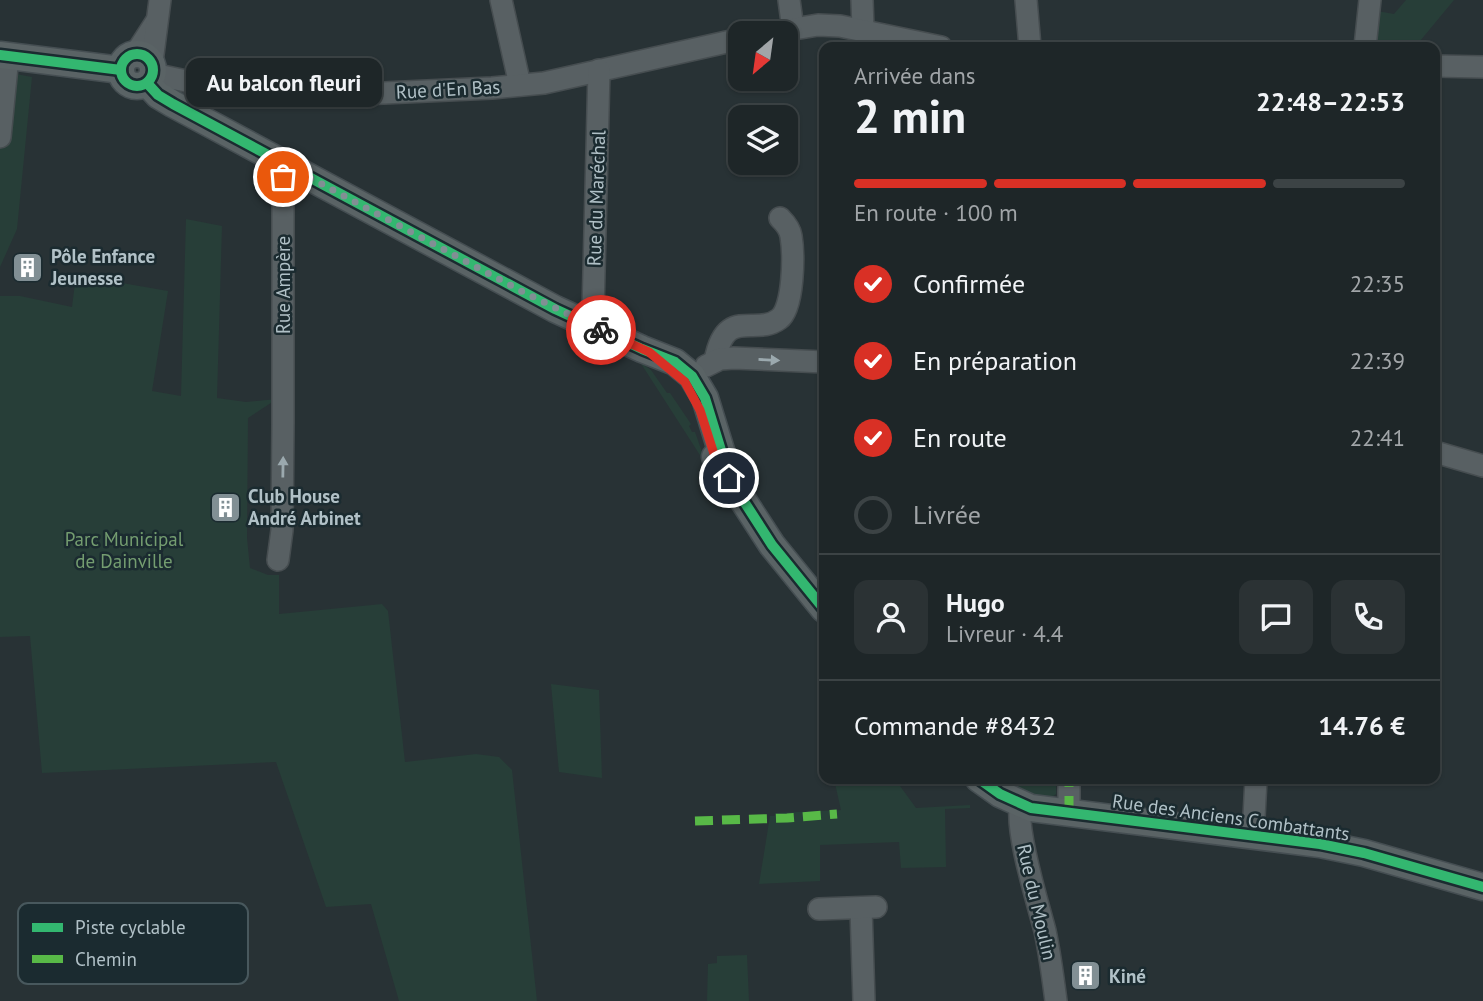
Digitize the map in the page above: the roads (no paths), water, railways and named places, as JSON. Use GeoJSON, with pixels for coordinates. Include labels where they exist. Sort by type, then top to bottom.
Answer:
{"type":"FeatureCollection","features":[{"type":"Feature","properties":{"kind":"main road"},"geometry":{"type":"LineString","coordinates":[[4,55],[142,68],[158,95],[173,104],[590,325],[676,362],[705,398],[724,460],[725,472],[772,545],[819,603]]}},
{"type":"Feature","properties":{"kind":"main road","name":"Rue des Anciens Combattants"},"geometry":{"type":"LineString","coordinates":[[987,784],[1021,804],[1069,814],[1320,845],[1364,853],[1483,887]]}},
{"type":"Feature","properties":{"kind":"street"},"geometry":{"type":"LineString","coordinates":[[501,0],[520,85]]}},
{"type":"Feature","properties":{"kind":"street"},"geometry":{"type":"LineString","coordinates":[[789,0],[792,21]]}},
{"type":"Feature","properties":{"kind":"street"},"geometry":{"type":"LineString","coordinates":[[862,0],[863,29]]}},
{"type":"Feature","properties":{"kind":"street"},"geometry":{"type":"LineString","coordinates":[[1026,0],[1030,42]]}},
{"type":"Feature","properties":{"kind":"street"},"geometry":{"type":"LineString","coordinates":[[1366,42],[1370,0]]}},
{"type":"Feature","properties":{"kind":"street"},"geometry":{"type":"LineString","coordinates":[[142,68],[159,10]]}},
{"type":"Feature","properties":{"kind":"street"},"geometry":{"type":"LineString","coordinates":[[798,28],[829,25],[863,29],[919,42]]}},
{"type":"Feature","properties":{"kind":"street","name":"Rue d'En Bas"},"geometry":{"type":"LineString","coordinates":[[142,68],[228,90],[297,97],[544,83],[728,42]]}},
{"type":"Feature","properties":{"kind":"street"},"geometry":{"type":"LineString","coordinates":[[0,137],[4,55]]}},
{"type":"Feature","properties":{"kind":"street"},"geometry":{"type":"LineString","coordinates":[[1440,66],[1483,66]]}},
{"type":"Feature","properties":{"kind":"street","name":"Rue du Maréchal"},"geometry":{"type":"LineString","coordinates":[[590,325],[593,312],[599,70]]}},
{"type":"Feature","properties":{"kind":"street","name":"Rue Ampère"},"geometry":{"type":"LineString","coordinates":[[278,560],[282,530],[283,177],[288,166]]}},
{"type":"Feature","properties":{"kind":"street"},"geometry":{"type":"LineString","coordinates":[[715,361],[720,344],[732,329],[738,325],[764,325],[775,322],[788,308],[791,234],[780,218]]}},
{"type":"Feature","properties":{"kind":"street"},"geometry":{"type":"LineString","coordinates":[[688,379],[715,361],[734,358],[819,362]]}},
{"type":"Feature","properties":{"kind":"street"},"geometry":{"type":"LineString","coordinates":[[1440,453],[1483,466]]}},
{"type":"Feature","properties":{"kind":"street"},"geometry":{"type":"LineString","coordinates":[[1069,784],[1069,814]]}},
{"type":"Feature","properties":{"kind":"street"},"geometry":{"type":"LineString","coordinates":[[1253,836],[1256,784]]}},
{"type":"Feature","properties":{"kind":"street","name":"Rue du Moulin"},"geometry":{"type":"LineString","coordinates":[[1021,804],[1018,814],[1021,833],[1045,935],[1056,1001]]}},
{"type":"Feature","properties":{"kind":"street"},"geometry":{"type":"LineString","coordinates":[[818,909],[869,907],[864,1001]]}},
{"type":"Feature","properties":{"kind":"place","name":"Au balcon fleuri"},"geometry":{"type":"Point","coordinates":[283,177]}},
{"type":"Feature","properties":{"kind":"place","name":"Pôle Enfance Jeunesse"},"geometry":{"type":"Point","coordinates":[28,267]}},
{"type":"Feature","properties":{"kind":"place","name":"Club House André Arbinet"},"geometry":{"type":"Point","coordinates":[225,507]}},
{"type":"Feature","properties":{"kind":"place","name":"Kiné"},"geometry":{"type":"Point","coordinates":[1086,976]}},
{"type":"Feature","properties":{"kind":"park label","name":"Parc Municipal de Dainville"},"geometry":{"type":"Point","coordinates":[124,550]}}]}
